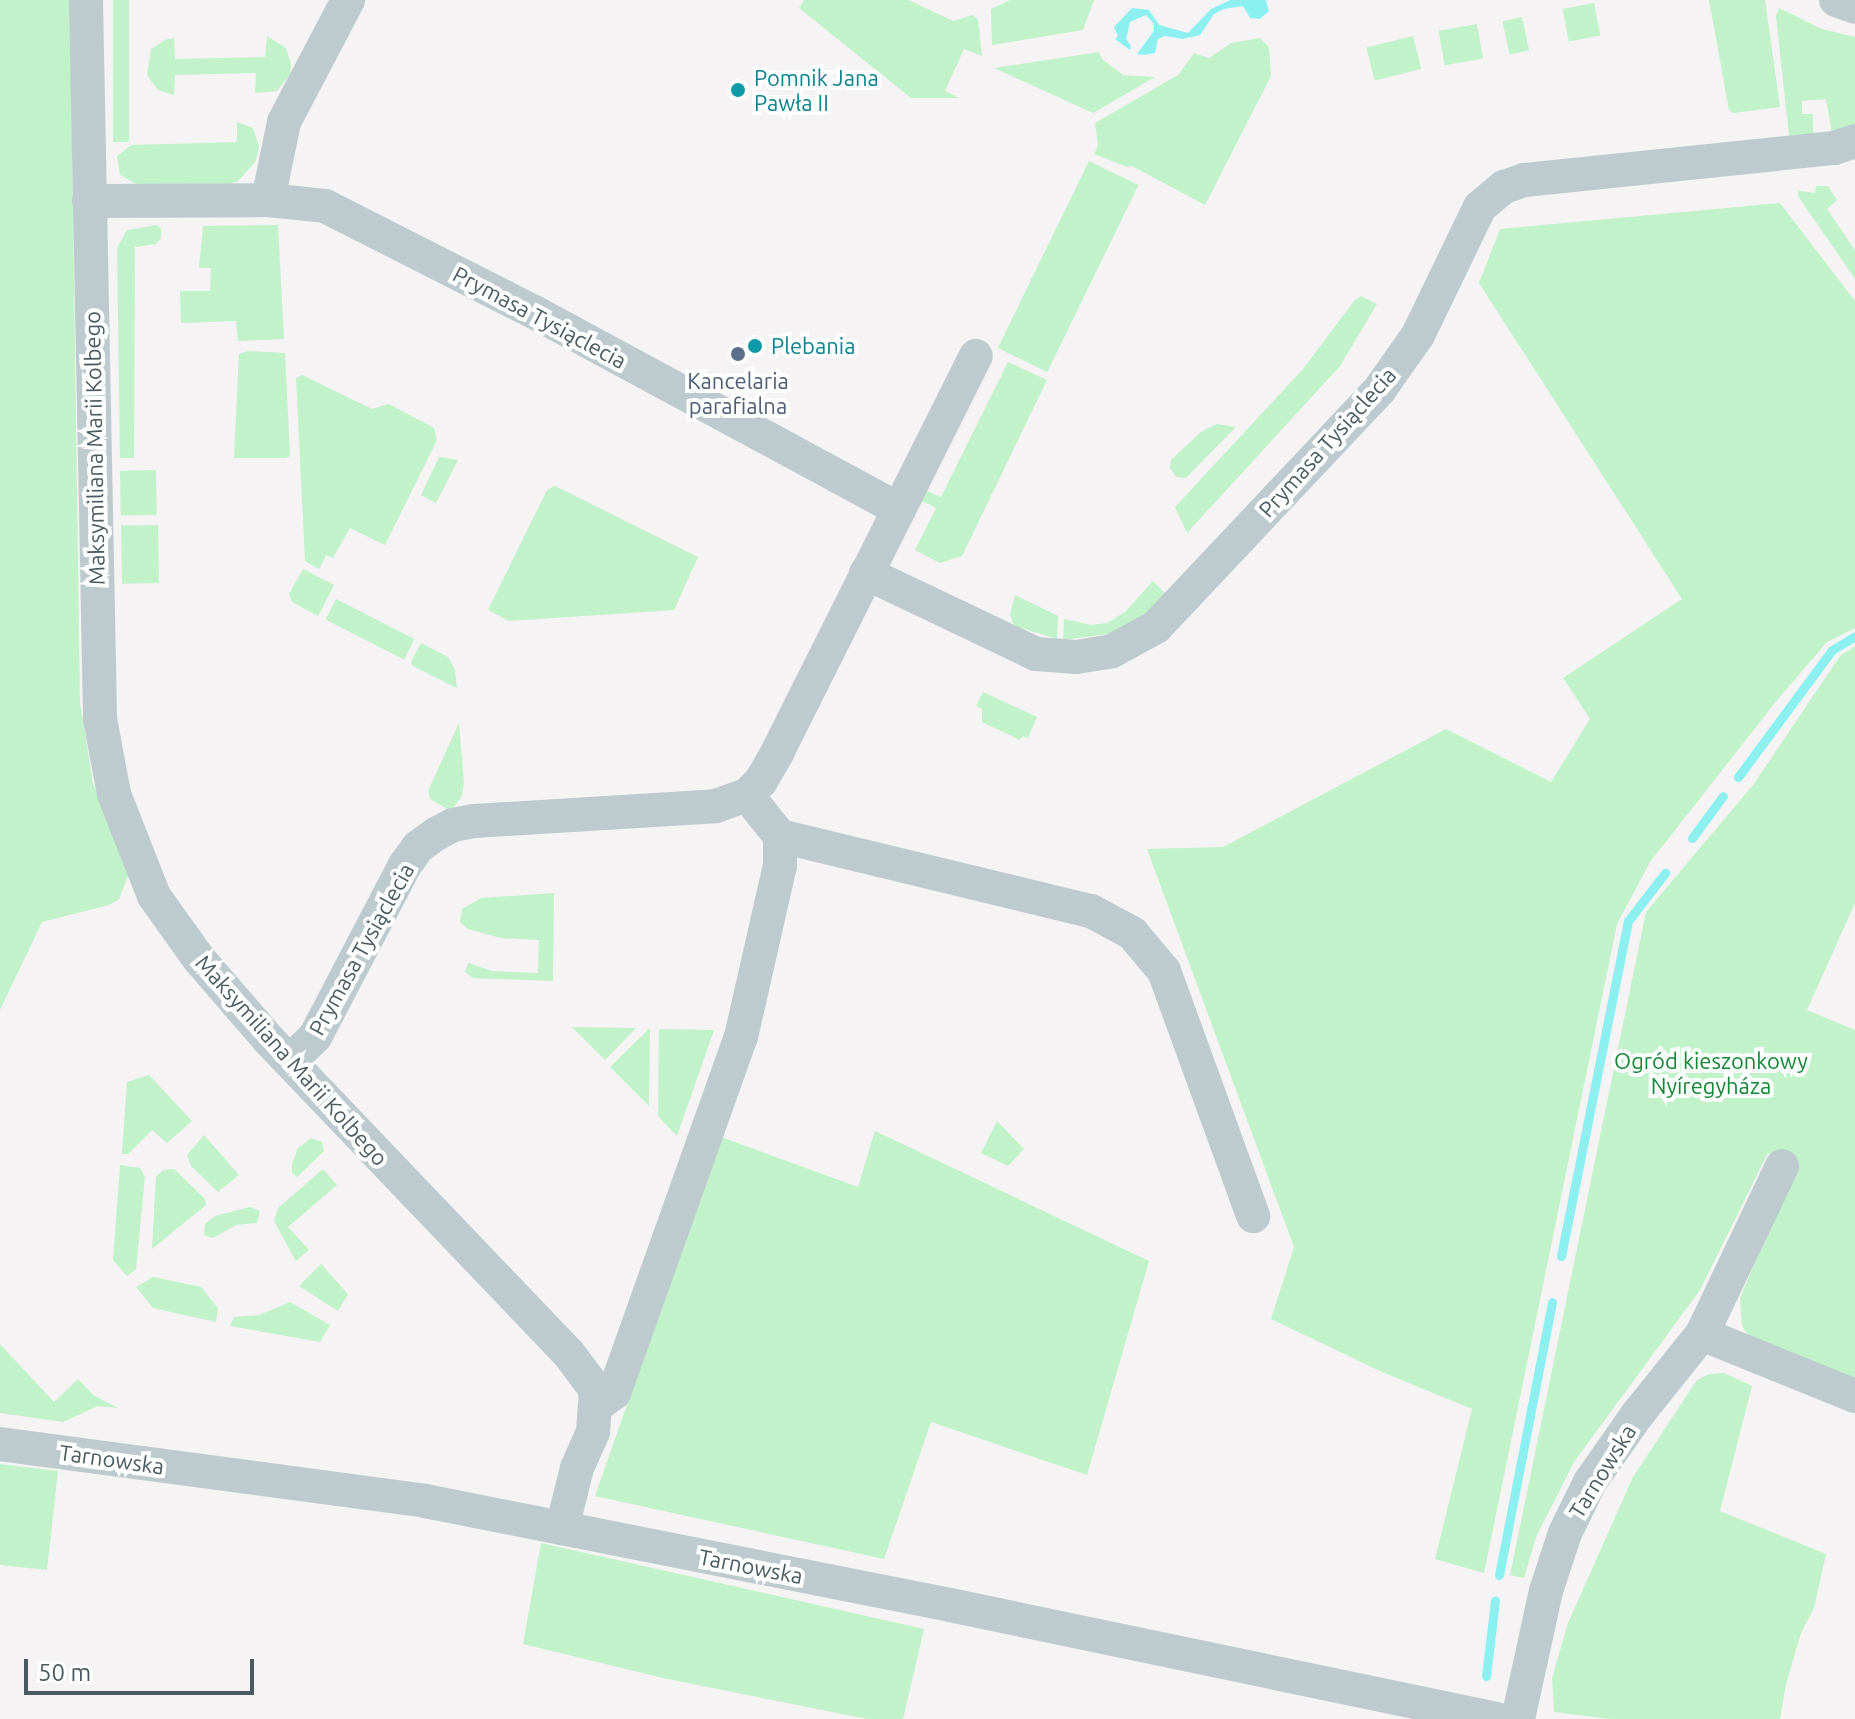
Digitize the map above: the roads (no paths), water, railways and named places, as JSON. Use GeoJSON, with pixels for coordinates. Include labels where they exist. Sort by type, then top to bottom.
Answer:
{"type":"FeatureCollection","features":[{"type":"Feature","properties":{"kind":"street","name":"Maksymiliana Marii Kolbego"},"geometry":{"type":"LineString","coordinates":[[86,0],[100,719],[114,794],[154,896],[199,959],[268,1039],[569,1354],[596,1390],[596,1406]]}},
{"type":"Feature","properties":{"kind":"street"},"geometry":{"type":"LineString","coordinates":[[268,200],[284,122],[348,0]]}},
{"type":"Feature","properties":{"kind":"street"},"geometry":{"type":"LineString","coordinates":[[1836,0],[1855,7]]}},
{"type":"Feature","properties":{"kind":"street","name":"Prymasa Tysiąclecia"},"geometry":{"type":"LineString","coordinates":[[866,573],[1036,654],[1076,657],[1112,651],[1156,627],[1380,389],[1418,335],[1480,207],[1504,187],[1538,178],[1834,148],[1852,142]]}},
{"type":"Feature","properties":{"kind":"street","name":"Prymasa Tysiąclecia"},"geometry":{"type":"LineString","coordinates":[[89,201],[268,200],[325,206],[354,218],[899,509]]}},
{"type":"Feature","properties":{"kind":"street"},"geometry":{"type":"LineString","coordinates":[[976,356],[777,753],[761,781],[747,795],[780,836],[1091,911],[1132,933],[1164,971],[1253,1216]]}},
{"type":"Feature","properties":{"kind":"street","name":"Prymasa Tysiąclecia"},"geometry":{"type":"LineString","coordinates":[[291,1060],[315,1037],[405,865],[418,847],[436,834],[453,825],[474,821],[716,806],[747,795]]}},
{"type":"Feature","properties":{"kind":"street"},"geometry":{"type":"LineString","coordinates":[[562,1528],[577,1468],[593,1432],[596,1406],[614,1393],[741,1037],[780,866],[780,836]]}},
{"type":"Feature","properties":{"kind":"street","name":"Tarnowska"},"geometry":{"type":"LineString","coordinates":[[1518,1719],[1546,1591],[1565,1533],[1590,1482],[1637,1415],[1702,1334],[1782,1166]]}},
{"type":"Feature","properties":{"kind":"street"},"geometry":{"type":"LineString","coordinates":[[1702,1334],[1855,1396]]}},
{"type":"Feature","properties":{"kind":"street","name":"Tarnowska"},"geometry":{"type":"LineString","coordinates":[[0,1444],[425,1501],[950,1605],[1496,1719]]}},
{"type":"Feature","properties":{"kind":"water"},"geometry":{"type":"Polygon","coordinates":[[[1230,0],[1266,0],[1269,11],[1260,19],[1250,18],[1243,6],[1224,9],[1214,14],[1200,35],[1182,39],[1165,36],[1158,39],[1155,53],[1144,55],[1137,54],[1154,31],[1154,24],[1146,15],[1130,22],[1126,39],[1130,50],[1115,39],[1118,36],[1114,27],[1132,8],[1149,10],[1159,25],[1188,33],[1211,9],[1230,0]]]}},
{"type":"Feature","properties":{"kind":"waterway"},"geometry":{"type":"LineString","coordinates":[[1738,777],[1832,650],[1855,636]]}},
{"type":"Feature","properties":{"kind":"waterway"},"geometry":{"type":"LineString","coordinates":[[1692,838],[1723,796]]}},
{"type":"Feature","properties":{"kind":"waterway"},"geometry":{"type":"LineString","coordinates":[[1561,1256],[1628,921],[1665,873]]}},
{"type":"Feature","properties":{"kind":"waterway"},"geometry":{"type":"LineString","coordinates":[[1499,1575],[1552,1302]]}},
{"type":"Feature","properties":{"kind":"waterway"},"geometry":{"type":"LineString","coordinates":[[1486,1676],[1495,1601]]}},
{"type":"Feature","properties":{"kind":"place","name":"Pomnik Jana Pawła II"},"geometry":{"type":"Point","coordinates":[738,90]}},
{"type":"Feature","properties":{"kind":"place","name":"Plebania"},"geometry":{"type":"Point","coordinates":[755,346]}},
{"type":"Feature","properties":{"kind":"place","name":"Kancelaria parafialna"},"geometry":{"type":"Point","coordinates":[738,354]}},
{"type":"Feature","properties":{"kind":"park label","name":"Ogród kieszonkowy Nyíregyháza"},"geometry":{"type":"Point","coordinates":[1711,1072]}}]}
